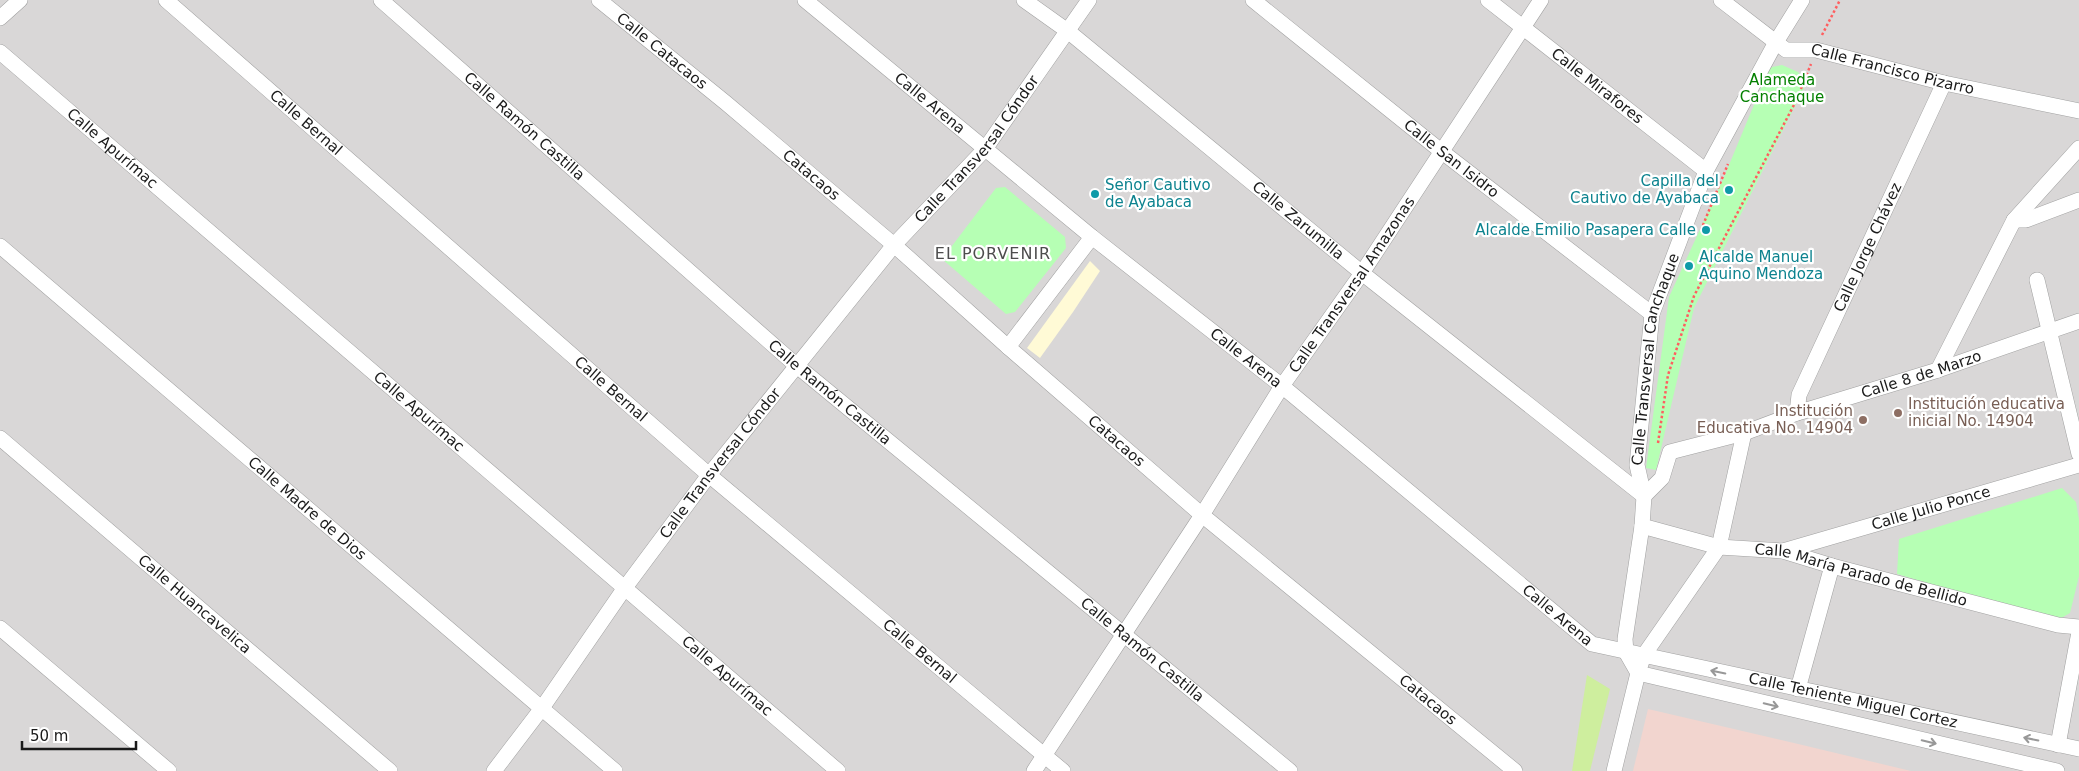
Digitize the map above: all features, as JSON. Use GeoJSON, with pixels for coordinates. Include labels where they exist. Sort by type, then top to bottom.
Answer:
{"type":"FeatureCollection","features":[{"type":"Feature","properties":{"kind":"street"},"geometry":{"type":"LineString","coordinates":[[0,18],[20,0]]}},
{"type":"Feature","properties":{"kind":"street","name":"Calle Bernal"},"geometry":{"type":"LineString","coordinates":[[166,0],[709,475],[1063,771]]}},
{"type":"Feature","properties":{"kind":"street","name":"Calle Ramón Castilla"},"geometry":{"type":"LineString","coordinates":[[380,0],[797,366],[1290,771]]}},
{"type":"Feature","properties":{"kind":"street","name":"Calle Catacaos"},"geometry":{"type":"LineString","coordinates":[[599,0],[726,103]]}},
{"type":"Feature","properties":{"kind":"street","name":"Calle Arena"},"geometry":{"type":"LineString","coordinates":[[805,0],[1092,237],[1282,386],[1592,644],[1626,652]]}},
{"type":"Feature","properties":{"kind":"street","name":"Calle Zarumilla"},"geometry":{"type":"LineString","coordinates":[[1024,0],[1069,32],[1362,273],[1644,496]]}},
{"type":"Feature","properties":{"kind":"street","name":"Calle Transversal Cóndor"},"geometry":{"type":"LineString","coordinates":[[494,771],[542,708],[624,589],[709,475],[894,246],[985,149],[1069,32],[1089,0]]}},
{"type":"Feature","properties":{"kind":"street","name":"Calle San Isidro"},"geometry":{"type":"LineString","coordinates":[[1253,0],[1441,151],[1652,314]]}},
{"type":"Feature","properties":{"kind":"street","name":"Calle Mirafores"},"geometry":{"type":"LineString","coordinates":[[1488,0],[1706,171]]}},
{"type":"Feature","properties":{"kind":"street","name":"Calle Transversal Amazonas"},"geometry":{"type":"LineString","coordinates":[[1034,771],[1202,515],[1282,386],[1362,273],[1541,0]]}},
{"type":"Feature","properties":{"kind":"street","name":"Calle Francisco Pizarro"},"geometry":{"type":"LineString","coordinates":[[1721,0],[1786,50],[1816,50],[1944,83],[2079,111]]}},
{"type":"Feature","properties":{"kind":"street","name":"Calle Transversal Canchaque"},"geometry":{"type":"LineString","coordinates":[[1638,673],[1626,652],[1625,625],[1642,526],[1644,496],[1637,465],[1652,314],[1706,171],[1776,42],[1802,0]]}},
{"type":"Feature","properties":{"kind":"street","name":"Calle Apurímac"},"geometry":{"type":"LineString","coordinates":[[0,52],[838,771]]}},
{"type":"Feature","properties":{"kind":"street","name":"Calle Jorge Chávez"},"geometry":{"type":"LineString","coordinates":[[1797,413],[1799,395],[1944,83]]}},
{"type":"Feature","properties":{"kind":"street","name":"Catacaos"},"geometry":{"type":"LineString","coordinates":[[726,103],[894,246],[1202,515],[1515,771]]}},
{"type":"Feature","properties":{"kind":"street"},"geometry":{"type":"LineString","coordinates":[[1938,370],[2014,220],[2079,148]]}},
{"type":"Feature","properties":{"kind":"street"},"geometry":{"type":"LineString","coordinates":[[2014,220],[2026,220],[2079,200]]}},
{"type":"Feature","properties":{"kind":"street"},"geometry":{"type":"LineString","coordinates":[[1008,347],[1092,237]]}},
{"type":"Feature","properties":{"kind":"street","name":"Calle Madre de Dios"},"geometry":{"type":"LineString","coordinates":[[0,246],[615,771]]}},
{"type":"Feature","properties":{"kind":"street"},"geometry":{"type":"LineString","coordinates":[[2037,280],[2079,454]]}},
{"type":"Feature","properties":{"kind":"street","name":"Calle 8 de Marzo"},"geometry":{"type":"LineString","coordinates":[[1644,496],[1662,478],[1670,452],[1744,433],[1797,413],[1938,370],[2079,322]]}},
{"type":"Feature","properties":{"kind":"street"},"geometry":{"type":"LineString","coordinates":[[1614,771],[1644,655],[1719,547],[1744,433]]}},
{"type":"Feature","properties":{"kind":"street","name":"Calle Huancavelica"},"geometry":{"type":"LineString","coordinates":[[0,438],[390,771]]}},
{"type":"Feature","properties":{"kind":"street","name":"Calle Julio Ponce"},"geometry":{"type":"LineString","coordinates":[[1783,551],[2079,465]]}},
{"type":"Feature","properties":{"kind":"street","name":"Calle María Parado de Bellido"},"geometry":{"type":"LineString","coordinates":[[1642,526],[1719,547],[1783,551],[1832,566],[2058,625],[2079,628]]}},
{"type":"Feature","properties":{"kind":"street"},"geometry":{"type":"LineString","coordinates":[[1798,689],[1832,566]]}},
{"type":"Feature","properties":{"kind":"street"},"geometry":{"type":"LineString","coordinates":[[0,628],[169,771]]}},
{"type":"Feature","properties":{"kind":"street"},"geometry":{"type":"LineString","coordinates":[[2058,745],[2079,632]]}},
{"type":"Feature","properties":{"kind":"street","name":"Calle Teniente Miguel Cortez"},"geometry":{"type":"LineString","coordinates":[[1626,652],[2079,749]]}},
{"type":"Feature","properties":{"kind":"street","name":"Calle Teniente Miguel Cortez"},"geometry":{"type":"LineString","coordinates":[[1638,673],[2056,771]]}},
{"type":"Feature","properties":{"kind":"path"},"geometry":{"type":"LineString","coordinates":[[1658,449],[1668,375],[1694,296],[1796,101],[1826,25],[1840,0]]}},
{"type":"Feature","properties":{"kind":"path"},"geometry":{"type":"LineString","coordinates":[[1699,234],[1728,163]]}},
{"type":"Feature","properties":{"kind":"shaded area"},"geometry":{"type":"Polygon","coordinates":[[[0,0],[2079,0],[2079,771],[0,771],[0,0]]]}},
{"type":"Feature","properties":{"kind":"shaded area"},"geometry":{"type":"Polygon","coordinates":[[[1090,261],[1100,271],[1040,358],[1027,348],[1090,261]]]}},
{"type":"Feature","properties":{"kind":"shaded area"},"geometry":{"type":"Polygon","coordinates":[[[1648,709],[1794,743],[1911,771],[1633,771],[1648,709]]]}},
{"type":"Feature","properties":{"kind":"green space","name":"Alameda Canchaque"},"geometry":{"type":"Polygon","coordinates":[[[1782,65],[1798,72],[1807,82],[1694,308],[1656,470],[1646,468],[1669,297],[1724,177],[1768,71],[1772,67],[1782,65]]]}},
{"type":"Feature","properties":{"kind":"green space"},"geometry":{"type":"Polygon","coordinates":[[[1005,187],[1065,237],[1066,248],[1015,312],[1006,314],[942,259],[996,188],[1005,187]]]}},
{"type":"Feature","properties":{"kind":"green space"},"geometry":{"type":"Polygon","coordinates":[[[2062,488],[2076,502],[2079,520],[2079,576],[2070,613],[2056,621],[1897,574],[1899,539],[2062,488]]]}},
{"type":"Feature","properties":{"kind":"green space"},"geometry":{"type":"Polygon","coordinates":[[[1587,675],[1610,689],[1590,771],[1572,771],[1587,675]]]}},
{"type":"Feature","properties":{"kind":"place","name":"Capilla del Cautivo de Ayabaca"},"geometry":{"type":"Point","coordinates":[1729,190]}},
{"type":"Feature","properties":{"kind":"place","name":"Señor Cautivo de Ayabaca"},"geometry":{"type":"Point","coordinates":[1095,194]}},
{"type":"Feature","properties":{"kind":"place","name":"Alcalde Emilio Pasapera Calle"},"geometry":{"type":"Point","coordinates":[1706,230]}},
{"type":"Feature","properties":{"kind":"place","name":"Alcalde Manuel Aquino Mendoza"},"geometry":{"type":"Point","coordinates":[1689,266]}},
{"type":"Feature","properties":{"kind":"place","name":"Institución educativa inicial No. 14904"},"geometry":{"type":"Point","coordinates":[1898,413]}},
{"type":"Feature","properties":{"kind":"place","name":"Institución Educativa No. 14904"},"geometry":{"type":"Point","coordinates":[1863,420]}},
{"type":"Feature","properties":{"kind":"district","name":"EL PORVENIR"},"geometry":{"type":"Point","coordinates":[993,253]}}]}
